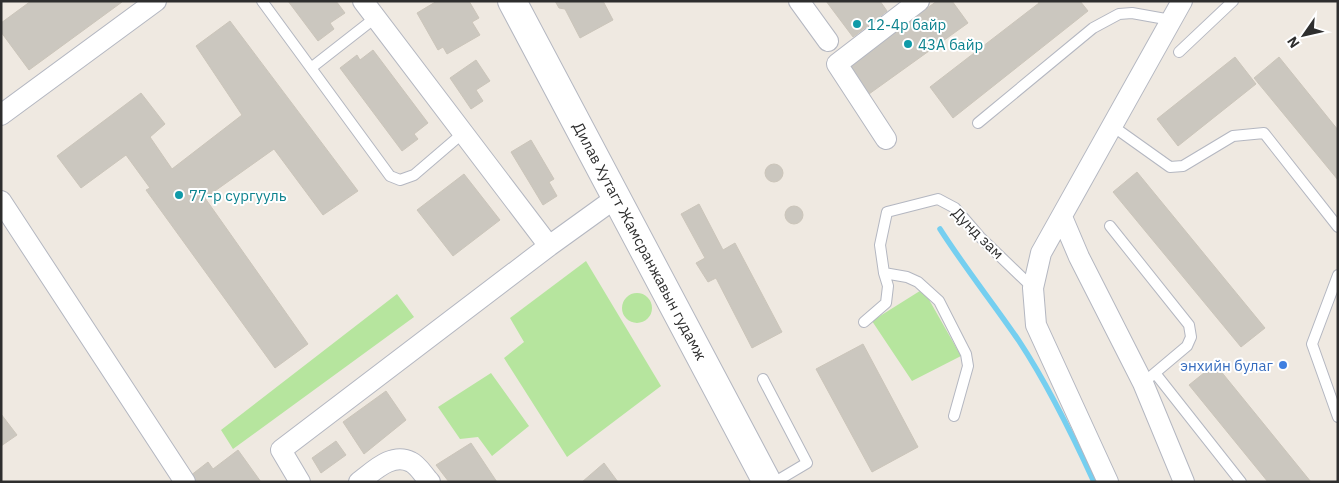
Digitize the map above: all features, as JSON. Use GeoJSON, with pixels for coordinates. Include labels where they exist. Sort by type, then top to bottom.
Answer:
{"type":"FeatureCollection","features":[{"type":"Feature","properties":{"kind":"main road","name":"Дилав Хутагт Жамсранжавын гудамж"},"geometry":{"type":"LineString","coordinates":[[512,1],[767,482]]}},
{"type":"Feature","properties":{"kind":"street"},"geometry":{"type":"LineString","coordinates":[[1,114],[156,1]]}},
{"type":"Feature","properties":{"kind":"street"},"geometry":{"type":"LineString","coordinates":[[363,1],[549,246]]}},
{"type":"Feature","properties":{"kind":"street"},"geometry":{"type":"LineString","coordinates":[[799,1],[828,41]]}},
{"type":"Feature","properties":{"kind":"street"},"geometry":{"type":"LineString","coordinates":[[886,139],[837,64],[919,1]]}},
{"type":"Feature","properties":{"kind":"street"},"geometry":{"type":"LineString","coordinates":[[1108,482],[1036,325],[1032,288],[1041,253],[1182,1]]}},
{"type":"Feature","properties":{"kind":"street"},"geometry":{"type":"LineString","coordinates":[[300,482],[281,450],[549,246],[617,197]]}},
{"type":"Feature","properties":{"kind":"street"},"geometry":{"type":"LineString","coordinates":[[1,201],[185,482]]}},
{"type":"Feature","properties":{"kind":"street"},"geometry":{"type":"LineString","coordinates":[[1062,217],[1079,257],[1149,378],[1184,482]]}},
{"type":"Feature","properties":{"kind":"street"},"geometry":{"type":"LineString","coordinates":[[359,482],[385,463],[400,458],[412,462],[430,482]]}},
{"type":"Feature","properties":{"kind":"lane"},"geometry":{"type":"LineString","coordinates":[[262,1],[390,176],[400,180],[414,175],[463,133]]}},
{"type":"Feature","properties":{"kind":"lane"},"geometry":{"type":"LineString","coordinates":[[1179,52],[1233,1]]}},
{"type":"Feature","properties":{"kind":"lane"},"geometry":{"type":"LineString","coordinates":[[978,123],[1093,28],[1120,14],[1132,13],[1171,20]]}},
{"type":"Feature","properties":{"kind":"lane"},"geometry":{"type":"LineString","coordinates":[[311,68],[375,18]]}},
{"type":"Feature","properties":{"kind":"lane"},"geometry":{"type":"LineString","coordinates":[[1112,125],[1170,167],[1183,166],[1233,136],[1264,133],[1338,227]]}},
{"type":"Feature","properties":{"kind":"lane","name":"Дунд зам"},"geometry":{"type":"LineString","coordinates":[[864,322],[886,303],[888,286],[880,245],[887,212],[938,199],[955,208],[980,237],[1032,288]]}},
{"type":"Feature","properties":{"kind":"lane"},"geometry":{"type":"LineString","coordinates":[[1110,226],[1189,325],[1191,337],[1187,346],[1149,378],[1241,482]]}},
{"type":"Feature","properties":{"kind":"lane"},"geometry":{"type":"LineString","coordinates":[[884,273],[907,277],[918,282],[939,301],[966,354],[968,366],[954,416]]}},
{"type":"Feature","properties":{"kind":"lane"},"geometry":{"type":"LineString","coordinates":[[1336,410],[1312,344],[1338,275]]}},
{"type":"Feature","properties":{"kind":"lane"},"geometry":{"type":"LineString","coordinates":[[763,379],[808,463],[775,482]]}},
{"type":"Feature","properties":{"kind":"green space"},"geometry":{"type":"Polygon","coordinates":[[[586,261],[661,386],[567,457],[504,358],[524,342],[510,318],[586,261]]]}},
{"type":"Feature","properties":{"kind":"green space"},"geometry":{"type":"Polygon","coordinates":[[[923,289],[961,356],[912,381],[872,321],[923,289]]]}},
{"type":"Feature","properties":{"kind":"green space"},"geometry":{"type":"Polygon","coordinates":[[[637,293],[648,297],[652,308],[648,319],[637,323],[626,319],[622,308],[626,297],[637,293]]]}},
{"type":"Feature","properties":{"kind":"green space"},"geometry":{"type":"Polygon","coordinates":[[[397,294],[414,317],[233,449],[221,430],[397,294]]]}},
{"type":"Feature","properties":{"kind":"green space"},"geometry":{"type":"Polygon","coordinates":[[[491,373],[529,426],[492,456],[478,437],[460,439],[438,407],[491,373]]]}},
{"type":"Feature","properties":{"kind":"building"},"geometry":{"type":"Polygon","coordinates":[[[31,1],[122,2],[29,70],[1,32],[1,23],[31,1]]]}},
{"type":"Feature","properties":{"kind":"building"},"geometry":{"type":"Polygon","coordinates":[[[288,1],[336,1],[345,13],[330,23],[334,29],[318,41],[288,1]]]}},
{"type":"Feature","properties":{"kind":"building"},"geometry":{"type":"Polygon","coordinates":[[[437,1],[469,1],[479,18],[472,22],[480,35],[447,54],[443,47],[438,50],[417,13],[437,1]]]}},
{"type":"Feature","properties":{"kind":"building"},"geometry":{"type":"Polygon","coordinates":[[[555,1],[603,1],[613,20],[580,38],[565,9],[559,8],[555,1]]]}},
{"type":"Feature","properties":{"kind":"building","name":"12-4р байр"},"geometry":{"type":"Polygon","coordinates":[[[826,1],[880,1],[887,11],[853,37],[826,1]]]}},
{"type":"Feature","properties":{"kind":"building","name":"43А байр"},"geometry":{"type":"Polygon","coordinates":[[[937,1],[952,1],[968,23],[869,94],[848,65],[937,1]]]}},
{"type":"Feature","properties":{"kind":"building"},"geometry":{"type":"Polygon","coordinates":[[[1038,1],[1080,1],[1088,11],[953,118],[930,87],[1039,3],[1038,1]]]}},
{"type":"Feature","properties":{"kind":"building","name":"77-р сургууль"},"geometry":{"type":"Polygon","coordinates":[[[230,21],[358,191],[323,215],[274,149],[205,198],[308,344],[275,368],[146,190],[150,188],[126,155],[81,188],[57,156],[141,93],[165,124],[150,137],[172,169],[242,115],[196,46],[230,21]]]}},
{"type":"Feature","properties":{"kind":"building"},"geometry":{"type":"Polygon","coordinates":[[[373,50],[428,123],[414,134],[418,139],[402,151],[340,68],[357,55],[360,60],[373,50]]]}},
{"type":"Feature","properties":{"kind":"building"},"geometry":{"type":"Polygon","coordinates":[[[1235,57],[1256,84],[1178,146],[1157,119],[1235,57]]]}},
{"type":"Feature","properties":{"kind":"building"},"geometry":{"type":"Polygon","coordinates":[[[1279,57],[1338,130],[1338,180],[1254,78],[1279,57]]]}},
{"type":"Feature","properties":{"kind":"building"},"geometry":{"type":"Polygon","coordinates":[[[476,60],[490,81],[476,90],[483,101],[471,109],[450,78],[476,60]]]}},
{"type":"Feature","properties":{"kind":"building"},"geometry":{"type":"Polygon","coordinates":[[[531,140],[554,179],[549,182],[557,196],[543,205],[511,152],[531,140]]]}},
{"type":"Feature","properties":{"kind":"building"},"geometry":{"type":"Polygon","coordinates":[[[774,164],[780,167],[783,173],[780,179],[774,182],[768,179],[765,173],[768,167],[774,164]]]}},
{"type":"Feature","properties":{"kind":"building"},"geometry":{"type":"Polygon","coordinates":[[[1137,172],[1265,328],[1241,347],[1113,192],[1137,172]]]}},
{"type":"Feature","properties":{"kind":"building"},"geometry":{"type":"Polygon","coordinates":[[[464,174],[500,220],[453,256],[417,210],[464,174]]]}},
{"type":"Feature","properties":{"kind":"building"},"geometry":{"type":"Polygon","coordinates":[[[699,204],[723,250],[735,243],[782,332],[752,348],[716,278],[708,282],[696,263],[705,258],[681,214],[699,204]]]}},
{"type":"Feature","properties":{"kind":"building"},"geometry":{"type":"Polygon","coordinates":[[[794,206],[800,209],[803,215],[800,221],[794,224],[788,221],[785,215],[788,209],[794,206]]]}},
{"type":"Feature","properties":{"kind":"building"},"geometry":{"type":"Polygon","coordinates":[[[863,344],[918,447],[872,472],[816,369],[863,344]]]}},
{"type":"Feature","properties":{"kind":"building"},"geometry":{"type":"Polygon","coordinates":[[[1215,364],[1311,482],[1268,482],[1189,385],[1215,364]]]}},
{"type":"Feature","properties":{"kind":"building"},"geometry":{"type":"Polygon","coordinates":[[[386,391],[406,420],[364,454],[343,422],[386,391]]]}},
{"type":"Feature","properties":{"kind":"building"},"geometry":{"type":"Polygon","coordinates":[[[1,414],[17,435],[1,446],[1,414]]]}},
{"type":"Feature","properties":{"kind":"building"},"geometry":{"type":"Polygon","coordinates":[[[336,441],[346,455],[321,473],[312,458],[336,441]]]}},
{"type":"Feature","properties":{"kind":"building"},"geometry":{"type":"Polygon","coordinates":[[[471,443],[497,482],[449,482],[436,465],[471,443]]]}},
{"type":"Feature","properties":{"kind":"building"},"geometry":{"type":"Polygon","coordinates":[[[238,450],[261,482],[194,482],[190,476],[208,462],[213,469],[238,450]]]}},
{"type":"Feature","properties":{"kind":"building"},"geometry":{"type":"Polygon","coordinates":[[[604,463],[618,482],[582,482],[604,463]]]}},
{"type":"Feature","properties":{"kind":"waterway"},"geometry":{"type":"LineString","coordinates":[[940,229],[1030,358],[1059,410],[1094,482]]}},
{"type":"Feature","properties":{"kind":"place","name":"12-4р байр"},"geometry":{"type":"Point","coordinates":[857,24]}},
{"type":"Feature","properties":{"kind":"place","name":"43А байр"},"geometry":{"type":"Point","coordinates":[908,44]}},
{"type":"Feature","properties":{"kind":"place","name":"77-р сургууль"},"geometry":{"type":"Point","coordinates":[179,195]}},
{"type":"Feature","properties":{"kind":"place","name":"энхийн булаг"},"geometry":{"type":"Point","coordinates":[1283,365]}}]}
